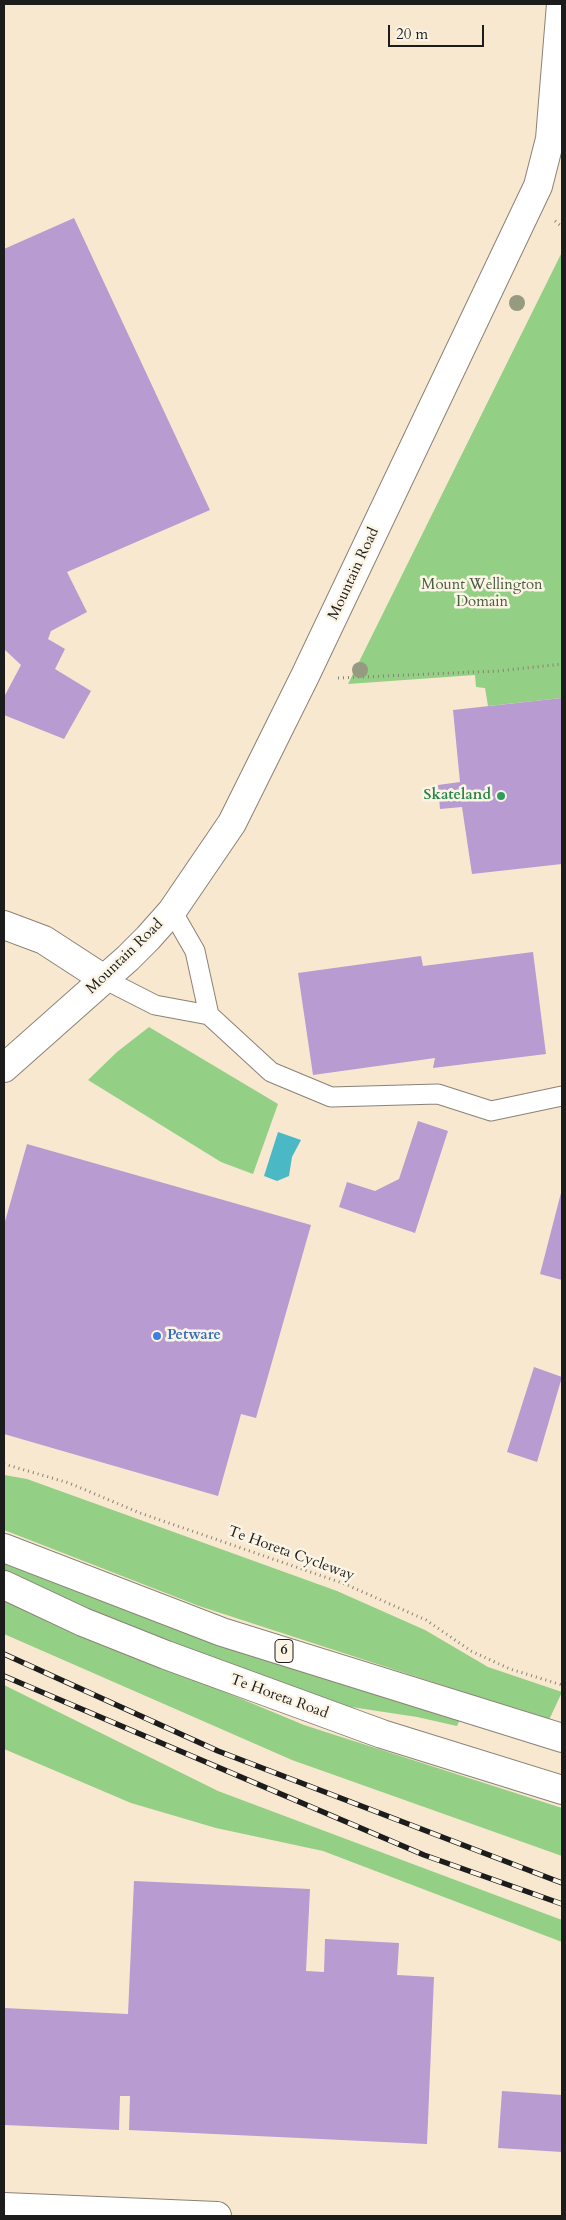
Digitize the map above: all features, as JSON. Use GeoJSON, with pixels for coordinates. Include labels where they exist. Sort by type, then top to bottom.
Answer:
{"type":"FeatureCollection","features":[{"type":"Feature","properties":{"kind":"main road","name":"Mountain Road"},"geometry":{"type":"LineString","coordinates":[[4,1068],[148,938],[172,911],[232,823],[242,804],[305,676],[538,186],[550,139],[561,4]]}},
{"type":"Feature","properties":{"kind":"main road"},"geometry":{"type":"LineString","coordinates":[[4,925],[44,940],[104,979]]}},
{"type":"Feature","properties":{"kind":"main road","name":"6"},"geometry":{"type":"LineString","coordinates":[[4,1548],[222,1632],[562,1738]]}},
{"type":"Feature","properties":{"kind":"main road","name":"Te Horeta Road"},"geometry":{"type":"LineString","coordinates":[[4,1585],[83,1622],[193,1665],[382,1734],[562,1790]]}},
{"type":"Feature","properties":{"kind":"main road"},"geometry":{"type":"LineString","coordinates":[[4,2207],[217,2216]]}},
{"type":"Feature","properties":{"kind":"lane"},"geometry":{"type":"LineString","coordinates":[[172,911],[195,951],[209,1015]]}},
{"type":"Feature","properties":{"kind":"lane"},"geometry":{"type":"LineString","coordinates":[[104,979],[155,1005],[209,1015],[271,1072],[331,1097],[438,1094],[492,1111],[562,1096]]}},
{"type":"Feature","properties":{"kind":"path"},"geometry":{"type":"LineString","coordinates":[[330,678],[498,671],[562,664]]}},
{"type":"Feature","properties":{"kind":"path","name":"Te Horeta Cycleway"},"geometry":{"type":"LineString","coordinates":[[4,1464],[69,1483],[140,1513],[345,1584],[426,1620],[471,1651],[510,1669],[562,1685]]}},
{"type":"Feature","properties":{"kind":"green space","name":"Mount Wellington Domain"},"geometry":{"type":"Polygon","coordinates":[[[562,252],[562,698],[488,706],[485,688],[476,687],[475,675],[348,684],[562,252]]]}},
{"type":"Feature","properties":{"kind":"green space"},"geometry":{"type":"Polygon","coordinates":[[[149,1027],[278,1104],[253,1174],[221,1162],[88,1080],[117,1052],[149,1027]]]}},
{"type":"Feature","properties":{"kind":"green space"},"geometry":{"type":"Polygon","coordinates":[[[4,1475],[27,1479],[337,1591],[425,1630],[488,1667],[562,1692],[549,1720],[199,1606],[4,1530],[4,1475]]]}},
{"type":"Feature","properties":{"kind":"green space"},"geometry":{"type":"Polygon","coordinates":[[[4,1557],[461,1717],[457,1726],[417,1717],[325,1703],[168,1649],[4,1574],[4,1557]]]}},
{"type":"Feature","properties":{"kind":"green space"},"geometry":{"type":"Polygon","coordinates":[[[4,1600],[304,1725],[562,1808],[562,1856],[292,1760],[4,1634],[4,1600]]]}},
{"type":"Feature","properties":{"kind":"green space"},"geometry":{"type":"Polygon","coordinates":[[[4,1685],[218,1791],[562,1920],[562,1942],[323,1851],[216,1828],[131,1803],[4,1749],[4,1685]]]}},
{"type":"Feature","properties":{"kind":"water"},"geometry":{"type":"Polygon","coordinates":[[[278,1132],[301,1140],[292,1157],[289,1176],[277,1181],[264,1176],[278,1132]]]}},
{"type":"Feature","properties":{"kind":"building"},"geometry":{"type":"Polygon","coordinates":[[[74,218],[210,510],[67,572],[87,612],[51,631],[48,639],[65,649],[55,669],[91,691],[64,739],[4,715],[4,697],[21,665],[4,649],[4,249],[74,218]]]}},
{"type":"Feature","properties":{"kind":"building","name":"Skateland"},"geometry":{"type":"Polygon","coordinates":[[[562,698],[562,864],[472,874],[462,807],[440,809],[438,785],[460,782],[453,710],[562,698]]]}},
{"type":"Feature","properties":{"kind":"building"},"geometry":{"type":"Polygon","coordinates":[[[533,952],[546,1054],[433,1068],[435,1058],[313,1075],[298,973],[421,956],[423,966],[533,952]]]}},
{"type":"Feature","properties":{"kind":"building"},"geometry":{"type":"Polygon","coordinates":[[[418,1121],[448,1131],[415,1233],[339,1207],[347,1182],[375,1191],[399,1179],[418,1121]]]}},
{"type":"Feature","properties":{"kind":"building"},"geometry":{"type":"Polygon","coordinates":[[[27,1144],[311,1225],[256,1418],[241,1414],[218,1496],[4,1434],[4,1225],[27,1144]]]}},
{"type":"Feature","properties":{"kind":"building"},"geometry":{"type":"Polygon","coordinates":[[[562,1189],[562,1280],[540,1274],[562,1189]]]}},
{"type":"Feature","properties":{"kind":"building"},"geometry":{"type":"Polygon","coordinates":[[[534,1367],[562,1377],[537,1462],[507,1452],[534,1367]]]}},
{"type":"Feature","properties":{"kind":"building"},"geometry":{"type":"Polygon","coordinates":[[[134,1881],[310,1889],[306,1971],[324,1972],[325,1939],[399,1943],[397,1975],[434,1977],[427,2144],[129,2130],[130,2096],[120,2096],[119,2130],[4,2125],[4,2008],[128,2014],[134,1881]]]}},
{"type":"Feature","properties":{"kind":"building"},"geometry":{"type":"Polygon","coordinates":[[[502,2091],[562,2095],[562,2152],[498,2148],[502,2091]]]}},
{"type":"Feature","properties":{"kind":"railway"},"geometry":{"type":"LineString","coordinates":[[4,1654],[218,1751],[562,1883]]}},
{"type":"Feature","properties":{"kind":"railway"},"geometry":{"type":"LineString","coordinates":[[4,1676],[424,1855],[562,1904]]}},
{"type":"Feature","properties":{"kind":"place","name":"Skateland"},"geometry":{"type":"Point","coordinates":[501,796]}},
{"type":"Feature","properties":{"kind":"place","name":"Petware"},"geometry":{"type":"Point","coordinates":[157,1336]}}]}
